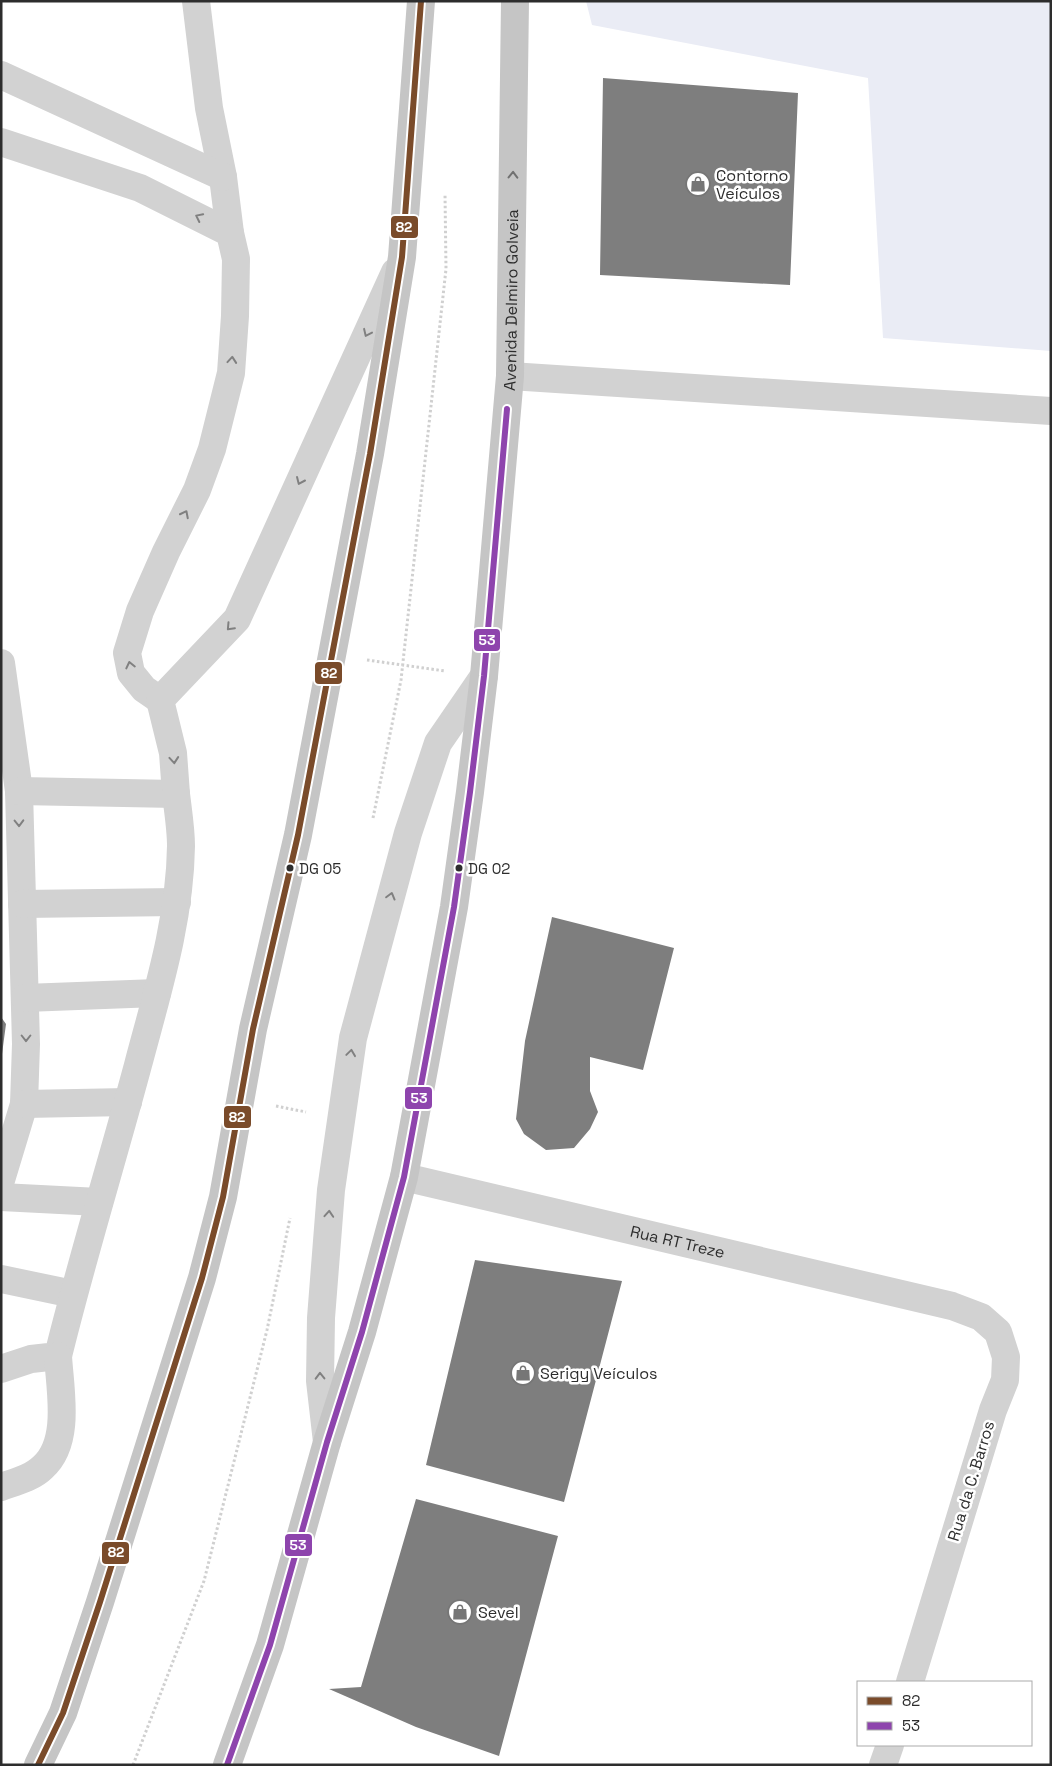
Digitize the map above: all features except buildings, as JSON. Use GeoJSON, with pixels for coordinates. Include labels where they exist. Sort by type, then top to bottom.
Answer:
{"type":"FeatureCollection","features":[{"type":"Feature","properties":{"kind":"main road"},"geometry":{"type":"LineString","coordinates":[[38,1765],[63,1713],[100,1602],[202,1278],[223,1197],[253,1029],[298,835],[370,454],[402,257],[421,1]]}},
{"type":"Feature","properties":{"kind":"main road","name":"Avenida Delmiro Golveia"},"geometry":{"type":"LineString","coordinates":[[227,1765],[270,1645],[327,1442],[362,1332],[404,1178],[454,907],[484,676],[510,376],[516,1]]}},
{"type":"Feature","properties":{"kind":"street"},"geometry":{"type":"LineString","coordinates":[[1,1487],[33,1474],[44,1467],[53,1453],[60,1435],[62,1414],[58,1356],[73,1294],[157,993],[168,950],[176,902],[181,845],[173,753],[160,700],[144,689],[131,673],[127,653],[144,603],[166,552],[197,490],[212,448],[231,373],[236,316],[236,259],[230,233],[223,177],[209,108],[196,1]]}},
{"type":"Feature","properties":{"kind":"street"},"geometry":{"type":"LineString","coordinates":[[1,75],[223,177]]}},
{"type":"Feature","properties":{"kind":"street"},"geometry":{"type":"LineString","coordinates":[[1,142],[140,188],[230,233]]}},
{"type":"Feature","properties":{"kind":"street"},"geometry":{"type":"LineString","coordinates":[[160,700],[237,619],[402,257]]}},
{"type":"Feature","properties":{"kind":"street"},"geometry":{"type":"LineString","coordinates":[[510,376],[1051,411]]}},
{"type":"Feature","properties":{"kind":"street"},"geometry":{"type":"LineString","coordinates":[[1,663],[19,791],[25,998],[24,1104],[1,1180]]}},
{"type":"Feature","properties":{"kind":"street"},"geometry":{"type":"LineString","coordinates":[[327,1442],[320,1381],[321,1318],[330,1190],[353,1038],[408,833],[438,743],[484,676]]}},
{"type":"Feature","properties":{"kind":"street"},"geometry":{"type":"LineString","coordinates":[[19,791],[176,794]]}},
{"type":"Feature","properties":{"kind":"street"},"geometry":{"type":"LineString","coordinates":[[22,904],[176,902]]}},
{"type":"Feature","properties":{"kind":"street"},"geometry":{"type":"LineString","coordinates":[[25,998],[157,993]]}},
{"type":"Feature","properties":{"kind":"street"},"geometry":{"type":"LineString","coordinates":[[24,1104],[128,1102]]}},
{"type":"Feature","properties":{"kind":"street","name":"Rua RT Treze"},"geometry":{"type":"LineString","coordinates":[[404,1178],[952,1306]]}},
{"type":"Feature","properties":{"kind":"street"},"geometry":{"type":"LineString","coordinates":[[1,1196],[99,1202]]}},
{"type":"Feature","properties":{"kind":"street"},"geometry":{"type":"LineString","coordinates":[[1,1280],[73,1294]]}},
{"type":"Feature","properties":{"kind":"street","name":"Rua da C. Barros"},"geometry":{"type":"LineString","coordinates":[[910,1681],[993,1410],[1005,1380],[1006,1357],[998,1332],[982,1317],[952,1306]]}},
{"type":"Feature","properties":{"kind":"street"},"geometry":{"type":"LineString","coordinates":[[1,1370],[31,1359],[58,1356]]}},
{"type":"Feature","properties":{"kind":"street"},"geometry":{"type":"LineString","coordinates":[[883,1765],[890,1746]]}},
{"type":"Feature","properties":{"kind":"path"},"geometry":{"type":"LineString","coordinates":[[371,825],[403,664],[446,269],[445,190]]}},
{"type":"Feature","properties":{"kind":"path"},"geometry":{"type":"LineString","coordinates":[[332,656],[484,676]]}},
{"type":"Feature","properties":{"kind":"path"},"geometry":{"type":"LineString","coordinates":[[133,1765],[204,1581],[268,1330],[291,1217]]}},
{"type":"Feature","properties":{"kind":"shaded area"},"geometry":{"type":"Polygon","coordinates":[[[586,1],[1051,1],[1051,351],[883,338],[868,78],[592,25],[586,1]]]}},
{"type":"Feature","properties":{"kind":"transit line","name":"82"},"geometry":{"type":"LineString","coordinates":[[38,1765],[63,1713],[100,1602],[202,1278],[223,1197],[253,1029],[298,835],[370,454],[402,257],[421,1]]}},
{"type":"Feature","properties":{"kind":"transit line","name":"53"},"geometry":{"type":"LineString","coordinates":[[227,1765],[270,1645],[327,1442],[362,1332],[404,1177],[454,907],[470,792],[484,676],[507,409]]}},
{"type":"Feature","properties":{"kind":"place","name":"Contorno Veículos"},"geometry":{"type":"Point","coordinates":[698,184]}},
{"type":"Feature","properties":{"kind":"place","name":"DG 05"},"geometry":{"type":"Point","coordinates":[290,868]}},
{"type":"Feature","properties":{"kind":"place","name":"DG 02"},"geometry":{"type":"Point","coordinates":[459,868]}},
{"type":"Feature","properties":{"kind":"place","name":"Serigy Veículos"},"geometry":{"type":"Point","coordinates":[523,1373]}},
{"type":"Feature","properties":{"kind":"place","name":"Sevel"},"geometry":{"type":"Point","coordinates":[460,1612]}}]}
